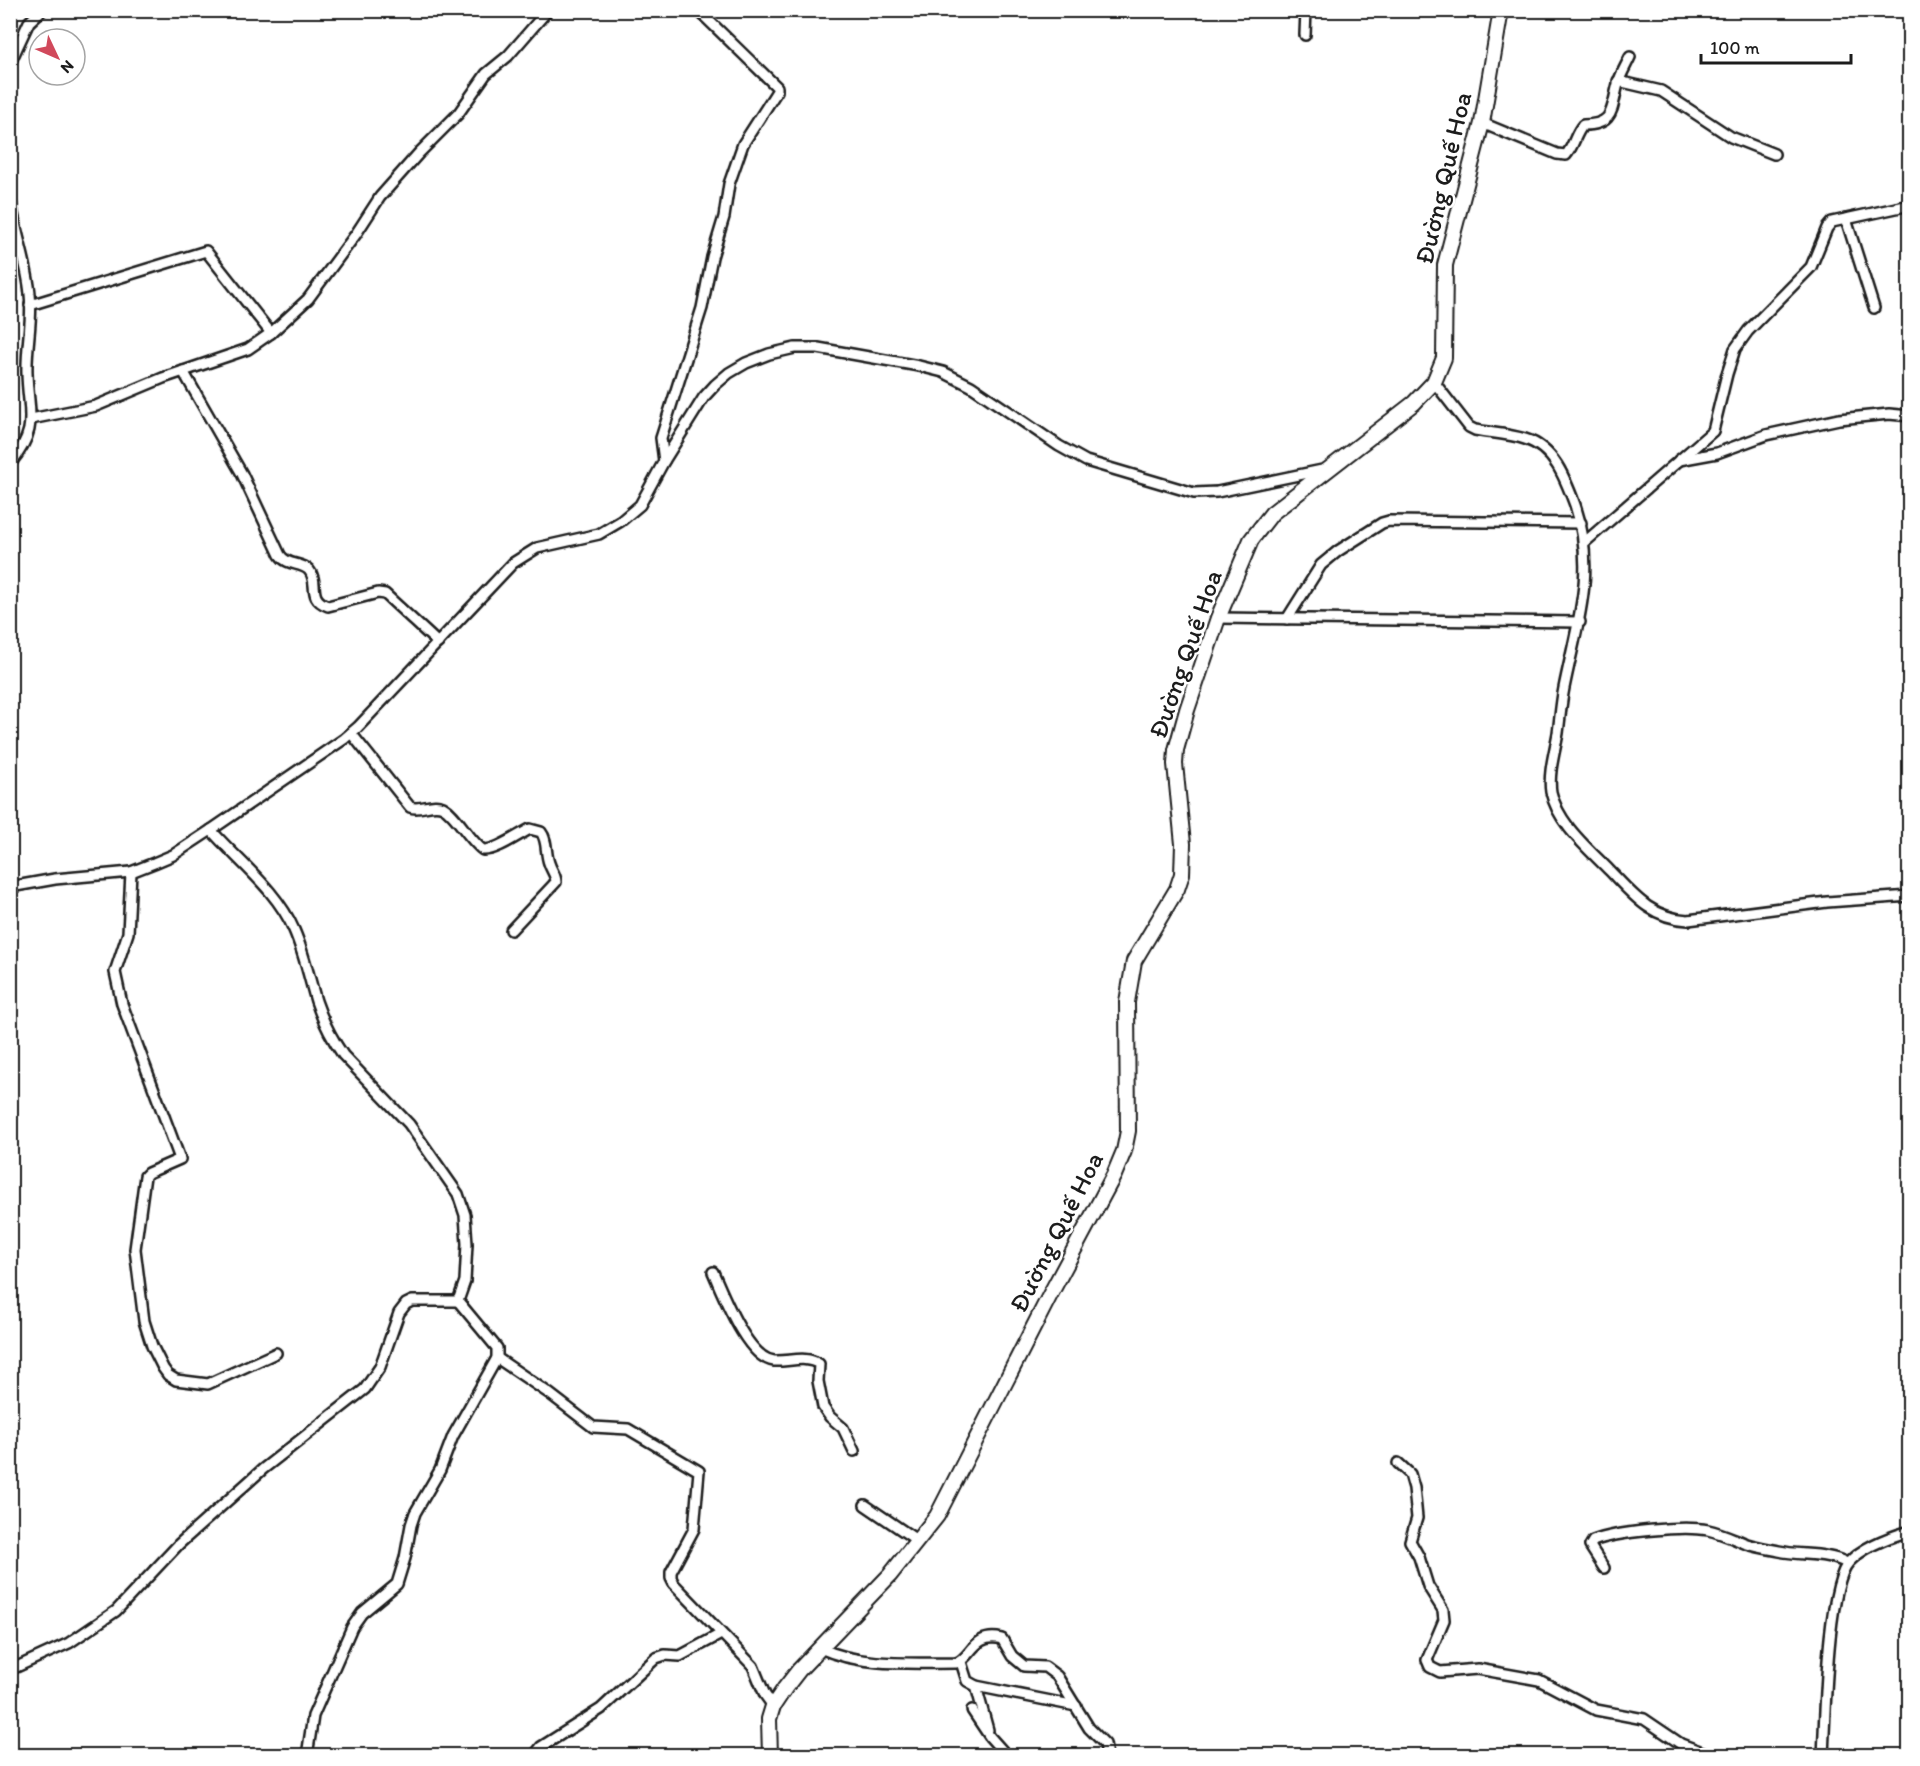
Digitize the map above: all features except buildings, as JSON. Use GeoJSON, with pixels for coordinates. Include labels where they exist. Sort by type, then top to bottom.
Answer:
{"type":"FeatureCollection","features":[{"type":"Feature","properties":{"kind":"street"},"geometry":{"type":"LineString","coordinates":[[10,63],[29,22],[42,10]]}},
{"type":"Feature","properties":{"kind":"street"},"geometry":{"type":"LineString","coordinates":[[31,419],[96,406],[183,371],[248,349],[271,333],[308,299],[380,197],[458,114],[486,74],[508,56],[548,10]]}},
{"type":"Feature","properties":{"kind":"street"},"geometry":{"type":"LineString","coordinates":[[663,461],[661,438],[702,308],[712,257],[724,217],[729,184],[743,144],[777,91],[777,87],[698,10]]}},
{"type":"Feature","properties":{"kind":"street"},"geometry":{"type":"LineString","coordinates":[[1305,35],[1306,10]]}},
{"type":"Feature","properties":{"kind":"street","name":"Đường Quế Hoa"},"geometry":{"type":"LineString","coordinates":[[770,1755],[769,1719],[773,1706],[799,1670],[918,1541],[937,1516],[1114,1175],[1124,1151],[1128,1131],[1127,1002],[1134,961],[1177,889],[1182,874],[1183,844],[1175,764],[1176,750],[1187,710],[1218,618],[1251,540],[1260,526],[1272,513],[1414,403],[1434,382],[1444,358],[1445,265],[1482,123],[1501,10]]}},
{"type":"Feature","properties":{"kind":"street"},"geometry":{"type":"LineString","coordinates":[[1482,123],[1557,154],[1566,155],[1582,125],[1594,125],[1604,121],[1612,113],[1618,81],[1630,57]]}},
{"type":"Feature","properties":{"kind":"street"},"geometry":{"type":"LineString","coordinates":[[1618,81],[1661,91],[1731,136],[1774,154]]}},
{"type":"Feature","properties":{"kind":"street"},"geometry":{"type":"LineString","coordinates":[[10,194],[30,293],[27,373],[31,419],[23,448],[10,464]]}},
{"type":"Feature","properties":{"kind":"street"},"geometry":{"type":"LineString","coordinates":[[1585,542],[1676,460],[1713,431],[1730,363],[1743,336],[1811,267],[1827,228],[1832,222],[1910,205]]}},
{"type":"Feature","properties":{"kind":"street"},"geometry":{"type":"LineString","coordinates":[[1846,219],[1874,308]]}},
{"type":"Feature","properties":{"kind":"street"},"geometry":{"type":"LineString","coordinates":[[30,304],[206,251],[271,333]]}},
{"type":"Feature","properties":{"kind":"street"},"geometry":{"type":"LineString","coordinates":[[10,255],[22,256]]}},
{"type":"Feature","properties":{"kind":"street"},"geometry":{"type":"LineString","coordinates":[[10,887],[55,879],[131,872],[173,855],[351,733],[513,563],[537,548],[599,534],[631,514],[640,504],[663,461],[704,397],[729,373],[769,354],[795,348],[818,348],[943,372],[970,386],[1086,462],[1194,493],[1217,492],[1332,468]]}},
{"type":"Feature","properties":{"kind":"street"},"geometry":{"type":"LineString","coordinates":[[183,371],[242,474],[280,555],[287,562],[307,568],[316,599],[328,606],[378,593],[385,594],[438,643]]}},
{"type":"Feature","properties":{"kind":"street"},"geometry":{"type":"LineString","coordinates":[[1434,382],[1469,427],[1524,439],[1544,450],[1561,469],[1581,523],[1585,542],[1586,567],[1580,622],[1564,688],[1551,776],[1554,801],[1568,827],[1641,902],[1662,916],[1674,919],[1688,920],[1827,902],[1910,896]]}},
{"type":"Feature","properties":{"kind":"street"},"geometry":{"type":"LineString","coordinates":[[1676,460],[1717,453],[1766,435],[1839,419],[1889,414],[1910,416]]}},
{"type":"Feature","properties":{"kind":"street"},"geometry":{"type":"LineString","coordinates":[[1287,619],[1321,565],[1338,551],[1382,523],[1389,521],[1581,523]]}},
{"type":"Feature","properties":{"kind":"street"},"geometry":{"type":"LineString","coordinates":[[1218,618],[1580,622]]}},
{"type":"Feature","properties":{"kind":"street"},"geometry":{"type":"LineString","coordinates":[[351,733],[410,807],[415,809],[432,806],[444,808],[483,850],[488,850],[530,829],[541,832],[556,882],[512,930]]}},
{"type":"Feature","properties":{"kind":"street"},"geometry":{"type":"LineString","coordinates":[[211,830],[258,878],[290,920],[307,965],[316,1002],[336,1044],[351,1064],[417,1133],[458,1194],[465,1215],[467,1244],[465,1281],[458,1301]]}},
{"type":"Feature","properties":{"kind":"street"},"geometry":{"type":"LineString","coordinates":[[131,872],[128,933],[116,966],[115,978],[122,1004],[180,1159],[145,1176],[135,1249],[144,1322],[162,1368],[176,1380],[208,1384],[276,1353]]}},
{"type":"Feature","properties":{"kind":"street"},"geometry":{"type":"LineString","coordinates":[[712,1272],[747,1341],[762,1356],[769,1360],[805,1359],[819,1364],[818,1381],[823,1407],[830,1417],[843,1428],[854,1451]]}},
{"type":"Feature","properties":{"kind":"street"},"geometry":{"type":"LineString","coordinates":[[10,1671],[69,1643],[116,1611],[179,1544],[264,1469],[365,1389],[380,1368],[399,1313],[405,1304],[411,1301],[458,1301]]}},
{"type":"Feature","properties":{"kind":"street"},"geometry":{"type":"LineString","coordinates":[[307,1755],[313,1716],[352,1627],[362,1613],[397,1584],[416,1513],[440,1470],[453,1436],[497,1358],[497,1348],[458,1301]]}},
{"type":"Feature","properties":{"kind":"street"},"geometry":{"type":"LineString","coordinates":[[497,1358],[550,1394],[593,1428],[622,1427],[628,1429],[699,1471],[694,1530],[671,1572],[671,1578],[674,1584],[753,1666],[765,1695],[773,1706]]}},
{"type":"Feature","properties":{"kind":"street"},"geometry":{"type":"LineString","coordinates":[[1398,1462],[1410,1474],[1414,1488],[1417,1518],[1410,1541],[1419,1557],[1428,1586],[1444,1613],[1444,1620],[1427,1660],[1430,1667],[1440,1672],[1478,1669],[1539,1680],[1596,1710],[1644,1719],[1681,1744],[1713,1755]]}},
{"type":"Feature","properties":{"kind":"street"},"geometry":{"type":"LineString","coordinates":[[865,1505],[918,1541]]}},
{"type":"Feature","properties":{"kind":"street"},"geometry":{"type":"LineString","coordinates":[[1604,1568],[1590,1546],[1593,1540],[1652,1530],[1678,1529],[1705,1529],[1732,1536],[1759,1547],[1789,1553],[1829,1556],[1847,1563]]}},
{"type":"Feature","properties":{"kind":"street"},"geometry":{"type":"LineString","coordinates":[[1823,1755],[1826,1670],[1834,1604],[1847,1563],[1863,1550],[1910,1532]]}},
{"type":"Feature","properties":{"kind":"street"},"geometry":{"type":"LineString","coordinates":[[534,1755],[541,1747],[601,1709],[656,1658],[665,1655],[680,1656],[721,1634]]}},
{"type":"Feature","properties":{"kind":"street"},"geometry":{"type":"LineString","coordinates":[[820,1648],[858,1660],[961,1662],[977,1643],[989,1639],[1002,1639],[1012,1656],[1024,1666],[1045,1667],[1057,1676],[1089,1728],[1107,1747],[1107,1755]]}},
{"type":"Feature","properties":{"kind":"street"},"geometry":{"type":"LineString","coordinates":[[961,1662],[968,1681],[976,1686],[1076,1706]]}},
{"type":"Feature","properties":{"kind":"street"},"geometry":{"type":"LineString","coordinates":[[976,1686],[990,1737]]}},
{"type":"Feature","properties":{"kind":"street"},"geometry":{"type":"LineString","coordinates":[[972,1710],[990,1737],[1007,1755]]}}]}
